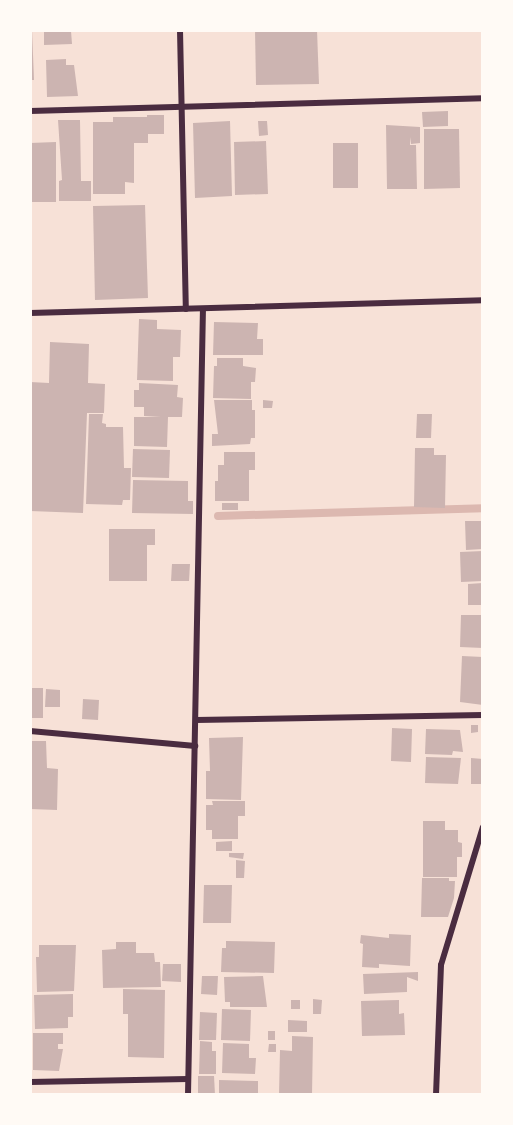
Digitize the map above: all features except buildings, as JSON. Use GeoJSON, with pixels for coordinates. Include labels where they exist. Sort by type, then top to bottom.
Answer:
{"type":"FeatureCollection","features":[{"type":"Feature","properties":{"kind":"street"},"geometry":{"type":"LineString","coordinates":[[180,30],[186,309]]}},
{"type":"Feature","properties":{"kind":"street"},"geometry":{"type":"LineString","coordinates":[[30,111],[483,98]]}},
{"type":"Feature","properties":{"kind":"street"},"geometry":{"type":"LineString","coordinates":[[30,313],[483,300]]}},
{"type":"Feature","properties":{"kind":"street"},"geometry":{"type":"LineString","coordinates":[[188,1095],[202,309]]}},
{"type":"Feature","properties":{"kind":"street"},"geometry":{"type":"LineString","coordinates":[[196,720],[483,716]]}},
{"type":"Feature","properties":{"kind":"street"},"geometry":{"type":"LineString","coordinates":[[30,731],[195,746]]}},
{"type":"Feature","properties":{"kind":"street"},"geometry":{"type":"LineString","coordinates":[[436,1095],[441,965],[483,827]]}},
{"type":"Feature","properties":{"kind":"street"},"geometry":{"type":"LineString","coordinates":[[30,1082],[188,1079]]}},
{"type":"Feature","properties":{"kind":"waterway"},"geometry":{"type":"LineString","coordinates":[[218,516],[483,508]]}}]}
